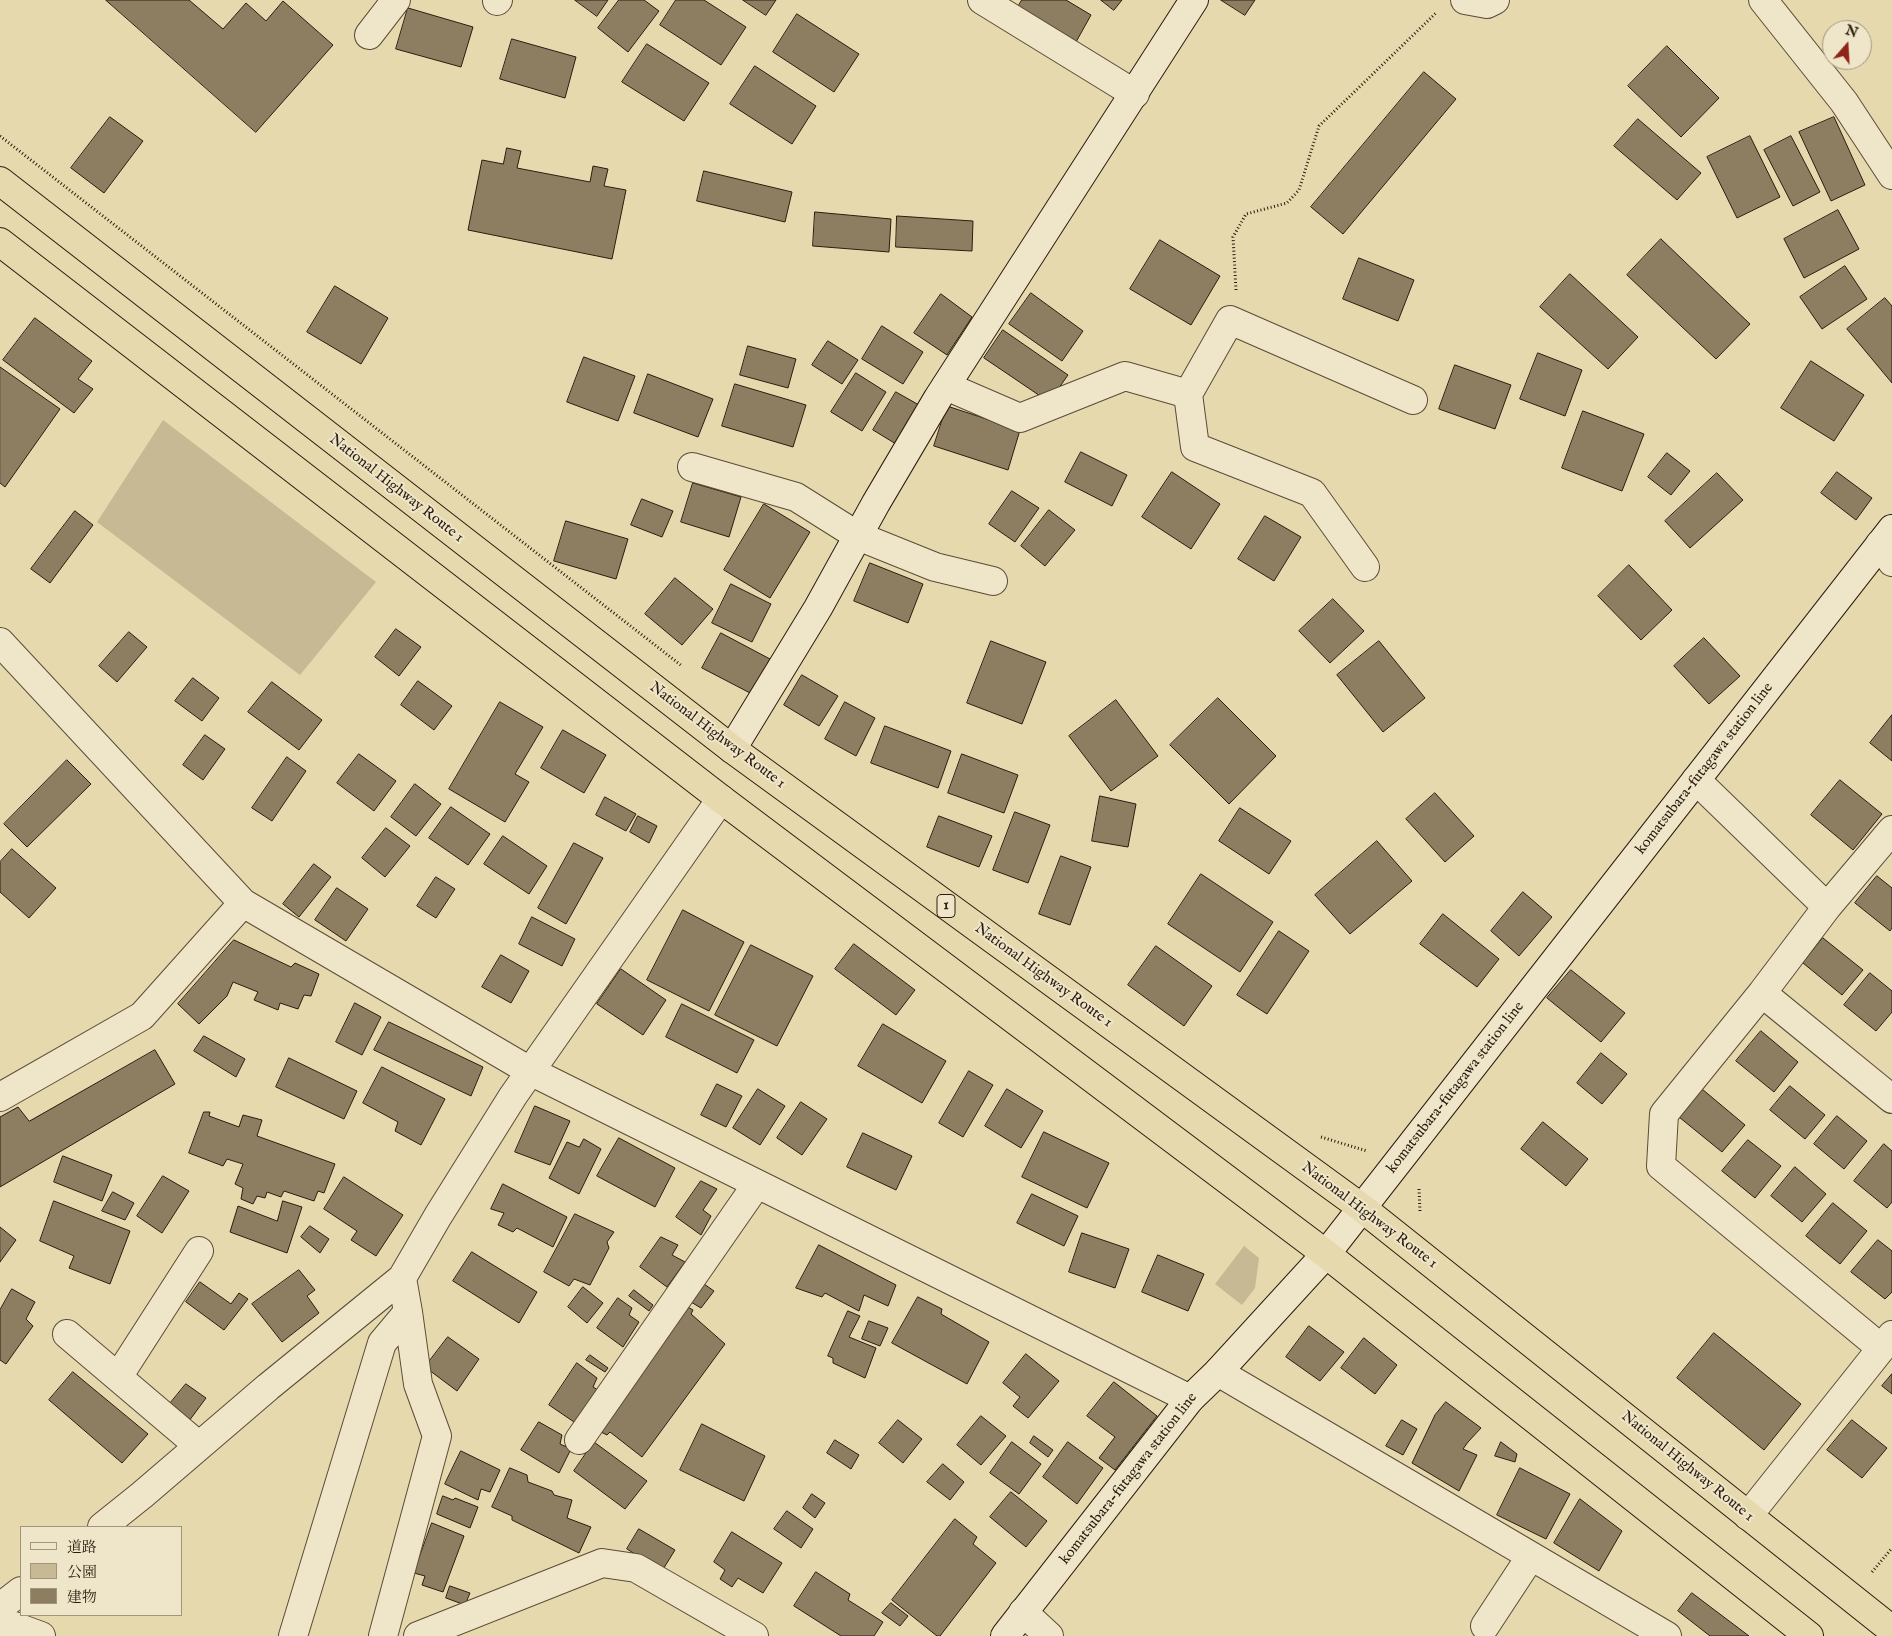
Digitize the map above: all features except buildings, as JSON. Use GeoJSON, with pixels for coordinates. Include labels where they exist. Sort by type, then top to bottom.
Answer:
{"type":"FeatureCollection","features":[{"type":"Feature","properties":{"kind":"highway","name":"National Highway Route 1"},"geometry":{"type":"LineString","coordinates":[[0,181],[732,749],[1362,1208],[1892,1630]]}},
{"type":"Feature","properties":{"kind":"highway"},"geometry":{"type":"LineString","coordinates":[[0,242],[721,799],[1326,1254],[1810,1636]]}},
{"type":"Feature","properties":{"kind":"street"},"geometry":{"type":"LineString","coordinates":[[368,35],[396,0]]}},
{"type":"Feature","properties":{"kind":"street"},"geometry":{"type":"LineString","coordinates":[[982,0],[1135,94]]}},
{"type":"Feature","properties":{"kind":"street"},"geometry":{"type":"LineString","coordinates":[[732,749],[818,608],[946,386],[1194,0]]}},
{"type":"Feature","properties":{"kind":"street"},"geometry":{"type":"LineString","coordinates":[[1454,3],[1487,4],[1495,0]]}},
{"type":"Feature","properties":{"kind":"street"},"geometry":{"type":"LineString","coordinates":[[1763,0],[1844,102],[1892,175]]}},
{"type":"Feature","properties":{"kind":"street"},"geometry":{"type":"LineString","coordinates":[[1365,567],[1312,493],[1195,447],[1188,394],[1230,320],[1413,400]]}},
{"type":"Feature","properties":{"kind":"street"},"geometry":{"type":"LineString","coordinates":[[946,386],[1020,418],[1125,376],[1188,394]]}},
{"type":"Feature","properties":{"kind":"street"},"geometry":{"type":"LineString","coordinates":[[692,467],[796,497],[858,536],[935,567],[993,581]]}},
{"type":"Feature","properties":{"kind":"street","name":"komatsubara-futagawa station line"},"geometry":{"type":"LineString","coordinates":[[1005,1636],[1190,1399],[1218,1372],[1326,1254],[1696,780],[1888,545]]}},
{"type":"Feature","properties":{"kind":"street"},"geometry":{"type":"LineString","coordinates":[[0,642],[243,903],[530,1071],[1190,1399]]}},
{"type":"Feature","properties":{"kind":"street"},"geometry":{"type":"LineString","coordinates":[[1696,780],[1827,907]]}},
{"type":"Feature","properties":{"kind":"street"},"geometry":{"type":"LineString","coordinates":[[103,1526],[268,1387],[402,1278],[438,1216],[530,1071],[721,799]]}},
{"type":"Feature","properties":{"kind":"street"},"geometry":{"type":"LineString","coordinates":[[1748,1516],[1887,1342],[1661,1166],[1664,1114],[1762,992],[1827,907],[1887,846]]}},
{"type":"Feature","properties":{"kind":"street"},"geometry":{"type":"LineString","coordinates":[[0,1097],[142,1016],[243,903]]}},
{"type":"Feature","properties":{"kind":"street"},"geometry":{"type":"LineString","coordinates":[[1762,992],[1892,1099]]}},
{"type":"Feature","properties":{"kind":"street"},"geometry":{"type":"LineString","coordinates":[[579,1440],[757,1184]]}},
{"type":"Feature","properties":{"kind":"street"},"geometry":{"type":"LineString","coordinates":[[118,1377],[199,1251]]}},
{"type":"Feature","properties":{"kind":"street"},"geometry":{"type":"LineString","coordinates":[[383,1636],[437,1436],[418,1384],[402,1278]]}},
{"type":"Feature","properties":{"kind":"street"},"geometry":{"type":"LineString","coordinates":[[293,1636],[382,1343],[408,1312]]}},
{"type":"Feature","properties":{"kind":"street"},"geometry":{"type":"LineString","coordinates":[[66,1334],[200,1446]]}},
{"type":"Feature","properties":{"kind":"street"},"geometry":{"type":"LineString","coordinates":[[1218,1372],[1667,1636]]}},
{"type":"Feature","properties":{"kind":"street"},"geometry":{"type":"LineString","coordinates":[[1485,1626],[1531,1556]]}},
{"type":"Feature","properties":{"kind":"street"},"geometry":{"type":"LineString","coordinates":[[418,1636],[602,1563],[636,1568],[754,1636]]}},
{"type":"Feature","properties":{"kind":"street"},"geometry":{"type":"LineString","coordinates":[[0,1607],[20,1592]]}},
{"type":"Feature","properties":{"kind":"street"},"geometry":{"type":"LineString","coordinates":[[1023,1612],[1050,1636]]}},
{"type":"Feature","properties":{"kind":"street"},"geometry":{"type":"LineString","coordinates":[[0,1621],[41,1636]]}},
{"type":"Feature","properties":{"kind":"path"},"geometry":{"type":"LineString","coordinates":[[1230,320],[1236,290],[1233,237],[1246,214],[1287,203],[1299,190],[1319,126],[1454,3]]}},
{"type":"Feature","properties":{"kind":"path"},"geometry":{"type":"LineString","coordinates":[[0,136],[688,671]]}},
{"type":"Feature","properties":{"kind":"path"},"geometry":{"type":"LineString","coordinates":[[1320,1136],[1365,1149],[1419,1188],[1420,1217]]}},
{"type":"Feature","properties":{"kind":"path"},"geometry":{"type":"LineString","coordinates":[[1871,1574],[1892,1548]]}},
{"type":"Feature","properties":{"kind":"green space"},"geometry":{"type":"Polygon","coordinates":[[[163,420],[376,582],[300,675],[97,522],[163,420]]]}},
{"type":"Feature","properties":{"kind":"green space"},"geometry":{"type":"Polygon","coordinates":[[[1244,1246],[1259,1258],[1255,1288],[1242,1305],[1215,1284],[1244,1246]]]}}]}
